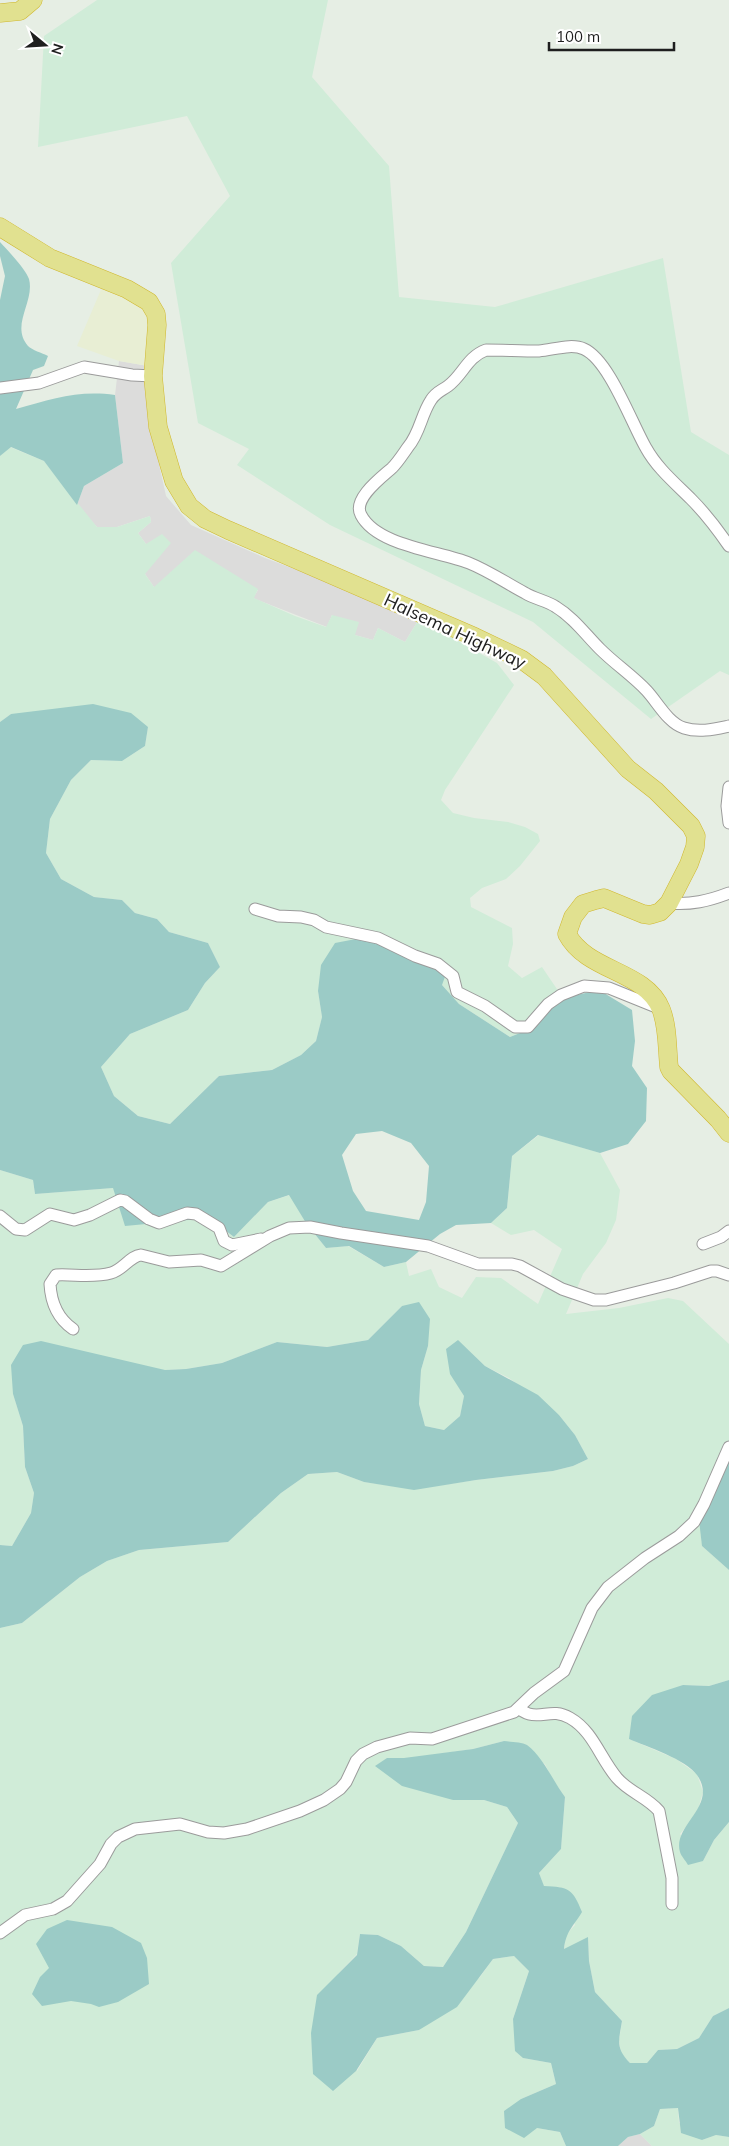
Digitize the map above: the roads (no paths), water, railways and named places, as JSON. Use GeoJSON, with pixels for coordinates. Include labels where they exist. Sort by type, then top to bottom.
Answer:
{"type":"FeatureCollection","features":[{"type":"Feature","properties":{"kind":"highway"},"geometry":{"type":"LineString","coordinates":[[0,13],[20,11],[33,0]]}},
{"type":"Feature","properties":{"kind":"highway","name":"Halsema Highway"},"geometry":{"type":"LineString","coordinates":[[0,227],[50,258],[126,289],[149,302],[156,314],[157,325],[153,376],[158,427],[174,481],[189,506],[205,519],[228,530],[467,633],[521,659],[544,676],[628,769],[656,791],[691,826],[696,836],[695,847],[689,864],[669,903]]}},
{"type":"Feature","properties":{"kind":"highway"},"geometry":{"type":"LineString","coordinates":[[669,903],[660,912],[650,915],[604,898],[583,904],[573,917],[567,934],[573,945],[582,954],[640,985],[654,998],[661,1009],[665,1025],[671,1071],[729,1133]]}},
{"type":"Feature","properties":{"kind":"street"},"geometry":{"type":"LineString","coordinates":[[729,546],[714,525],[692,500],[669,479],[647,450],[616,387],[595,358],[583,348],[576,347],[540,351],[486,350],[478,353],[470,359],[448,386],[439,390],[431,400],[416,438],[391,468],[383,473],[372,486],[359,506],[359,513],[363,518],[385,536],[398,542],[467,562],[492,573],[526,594],[554,605],[566,613],[599,648],[647,691],[672,721],[684,728],[704,731],[729,726]]}},
{"type":"Feature","properties":{"kind":"street"},"geometry":{"type":"LineString","coordinates":[[0,388],[39,383],[84,367],[132,375],[153,376]]}},
{"type":"Feature","properties":{"kind":"street"},"geometry":{"type":"LineString","coordinates":[[729,787],[727,806],[729,823]]}},
{"type":"Feature","properties":{"kind":"street"},"geometry":{"type":"LineString","coordinates":[[669,903],[688,905],[729,893]]}},
{"type":"Feature","properties":{"kind":"street"},"geometry":{"type":"LineString","coordinates":[[255,909],[278,916],[301,917],[314,920],[326,927],[378,938],[415,956],[438,964],[453,976],[457,992],[485,1006],[515,1027],[528,1027],[548,1004],[561,995],[584,986],[609,988],[661,1009]]}},
{"type":"Feature","properties":{"kind":"street"},"geometry":{"type":"LineString","coordinates":[[0,1216],[16,1229],[25,1230],[50,1214],[74,1220],[90,1215],[120,1200],[125,1201],[148,1219],[159,1223],[187,1213],[196,1214],[215,1224],[219,1228],[224,1241],[232,1245],[270,1236]]}},
{"type":"Feature","properties":{"kind":"street"},"geometry":{"type":"LineString","coordinates":[[73,1329],[59,1317],[50,1294],[50,1284],[56,1275],[112,1273],[123,1268],[137,1255],[169,1262],[201,1260],[221,1266],[270,1236],[289,1228],[310,1227],[428,1246],[478,1264],[512,1264],[520,1266],[562,1290],[594,1300],[606,1300],[674,1283],[711,1271],[729,1275]]}},
{"type":"Feature","properties":{"kind":"street"},"geometry":{"type":"LineString","coordinates":[[703,1244],[721,1237],[729,1231]]}},
{"type":"Feature","properties":{"kind":"street"},"geometry":{"type":"LineString","coordinates":[[0,1933],[25,1915],[53,1909],[67,1901],[100,1864],[111,1844],[118,1837],[134,1830],[180,1824],[208,1832],[224,1833],[247,1829],[300,1811],[324,1800],[340,1789],[346,1782],[356,1761],[363,1754],[377,1747],[410,1738],[432,1739],[514,1712],[534,1693],[564,1671],[592,1608],[608,1586],[644,1558],[679,1536],[694,1522],[729,1447]]}},
{"type":"Feature","properties":{"kind":"street"},"geometry":{"type":"LineString","coordinates":[[518,1709],[528,1714],[553,1712],[568,1716],[578,1723],[591,1737],[617,1778],[632,1792],[653,1804],[659,1811],[672,1878],[672,1904]]}}]}
